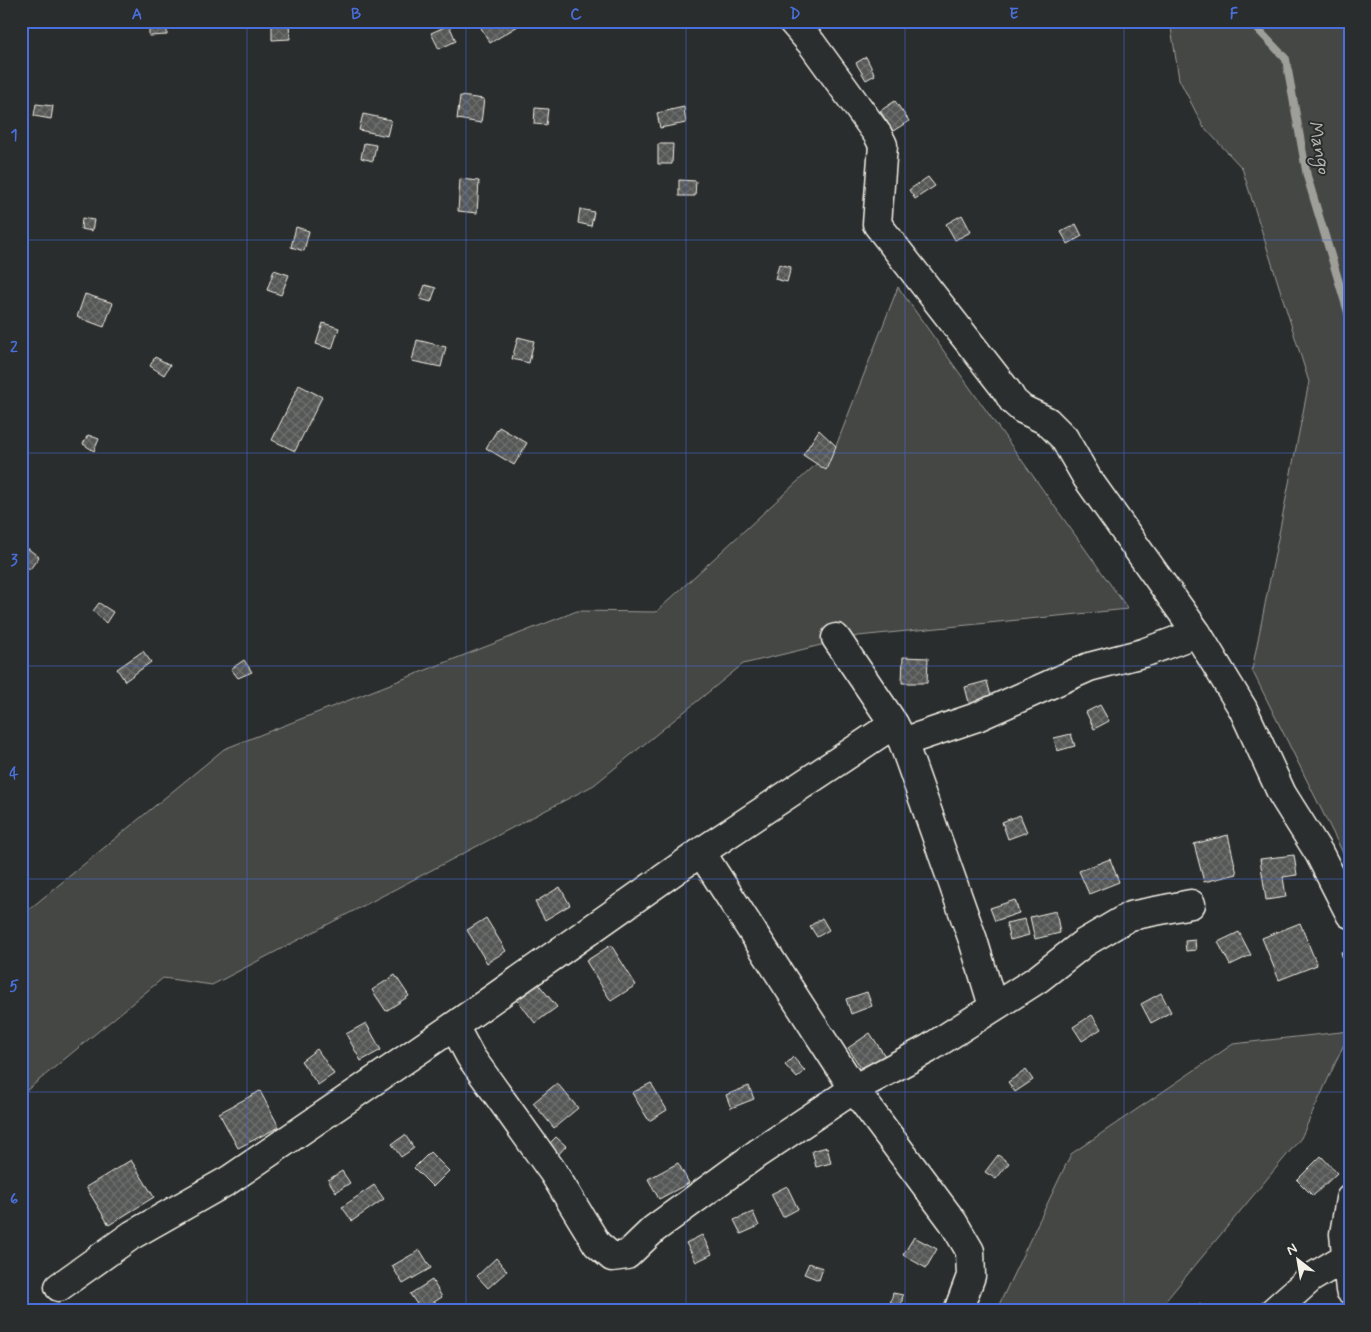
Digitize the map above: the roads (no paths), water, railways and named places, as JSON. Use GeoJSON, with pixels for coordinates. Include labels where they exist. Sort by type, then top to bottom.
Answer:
{"type":"FeatureCollection","features":[{"type":"Feature","properties":{"kind":"street"},"geometry":{"type":"LineString","coordinates":[[792,21],[818,51],[878,135],[883,145],[877,224],[1013,401],[1022,409],[1047,421],[1064,438],[1087,478],[1197,633],[1243,709],[1282,794],[1319,853],[1350,914]]}},
{"type":"Feature","properties":{"kind":"street"},"geometry":{"type":"LineString","coordinates":[[59,1287],[132,1235],[229,1180],[454,1026],[701,852],[898,733],[977,717],[1089,667],[1143,653],[1197,633]]}},
{"type":"Feature","properties":{"kind":"street"},"geometry":{"type":"LineString","coordinates":[[836,638],[898,733],[973,940],[993,1006]]}},
{"type":"Feature","properties":{"kind":"street"},"geometry":{"type":"LineString","coordinates":[[701,852],[854,1089],[954,1222],[970,1251],[971,1276],[958,1311]]}},
{"type":"Feature","properties":{"kind":"street"},"geometry":{"type":"LineString","coordinates":[[454,1026],[470,1056],[553,1172],[597,1244],[612,1257],[627,1255],[654,1229],[758,1153],[854,1089],[928,1049],[1038,979],[1084,943],[1130,916],[1191,904]]}},
{"type":"Feature","properties":{"kind":"street"},"geometry":{"type":"LineString","coordinates":[[1350,1199],[1344,1234],[1350,1290]]}},
{"type":"Feature","properties":{"kind":"street"},"geometry":{"type":"LineString","coordinates":[[1274,1311],[1311,1278],[1346,1257]]}},
{"type":"Feature","properties":{"kind":"waterway","name":"Mango"},"geometry":{"type":"LineString","coordinates":[[1250,21],[1286,59],[1307,176],[1350,319]]}}]}
